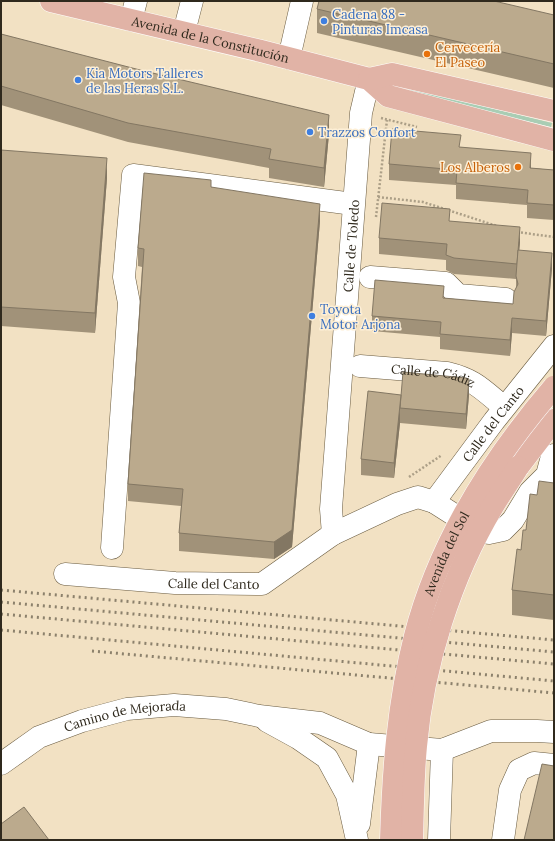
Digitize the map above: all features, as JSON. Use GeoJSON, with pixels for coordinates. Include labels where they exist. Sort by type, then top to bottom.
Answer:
{"type":"FeatureCollection","features":[{"type":"Feature","properties":{"kind":"main road","name":"Avenida de la Constitución"},"geometry":{"type":"LineString","coordinates":[[51,1],[133,10],[184,32],[369,79],[392,74],[554,111]]}},
{"type":"Feature","properties":{"kind":"main road","name":"Avenida de la Constitución"},"geometry":{"type":"LineString","coordinates":[[369,79],[388,96],[554,140]]}},
{"type":"Feature","properties":{"kind":"main road","name":"Avenida del Sol"},"geometry":{"type":"LineString","coordinates":[[391,840],[394,772],[404,691],[415,636],[430,590],[452,538],[475,496],[500,456],[533,411],[554,386]]}},
{"type":"Feature","properties":{"kind":"main road","name":"Avenida del Sol"},"geometry":{"type":"LineString","coordinates":[[412,840],[416,745],[424,693],[436,640],[450,597],[493,506],[518,467],[554,420]]}},
{"type":"Feature","properties":{"kind":"street"},"geometry":{"type":"LineString","coordinates":[[184,32],[192,1]]}},
{"type":"Feature","properties":{"kind":"street"},"geometry":{"type":"LineString","coordinates":[[289,58],[302,1]]}},
{"type":"Feature","properties":{"kind":"street","name":"Calle de Toledo"},"geometry":{"type":"LineString","coordinates":[[333,534],[331,509],[353,204],[361,113],[369,79]]}},
{"type":"Feature","properties":{"kind":"street"},"geometry":{"type":"LineString","coordinates":[[112,548],[129,303],[124,277],[133,175],[353,204]]}},
{"type":"Feature","properties":{"kind":"street"},"geometry":{"type":"LineString","coordinates":[[370,277],[446,283],[458,295],[506,299]]}},
{"type":"Feature","properties":{"kind":"street","name":"Calle del Canto"},"geometry":{"type":"LineString","coordinates":[[434,502],[494,421],[554,346]]}},
{"type":"Feature","properties":{"kind":"street","name":"Calle de Cádiz"},"geometry":{"type":"LineString","coordinates":[[360,366],[447,373],[460,376],[475,383],[498,403]]}},
{"type":"Feature","properties":{"kind":"street","name":"Calle del Canto"},"geometry":{"type":"LineString","coordinates":[[65,574],[175,583],[262,584],[333,534],[397,504],[418,497],[434,502],[456,516],[489,533],[503,530],[513,520],[530,492],[552,469]]}},
{"type":"Feature","properties":{"kind":"street","name":"Camino de Mejorada"},"geometry":{"type":"LineString","coordinates":[[1,764],[39,737],[82,721],[127,709],[174,705],[226,709],[259,716],[320,723],[369,744]]}},
{"type":"Feature","properties":{"kind":"street","name":"Camino de Mejorada"},"geometry":{"type":"LineString","coordinates":[[259,716],[298,738],[327,758],[347,795],[357,840]]}},
{"type":"Feature","properties":{"kind":"street"},"geometry":{"type":"LineString","coordinates":[[357,840],[369,744],[442,750],[491,731],[554,732]]}},
{"type":"Feature","properties":{"kind":"street"},"geometry":{"type":"LineString","coordinates":[[439,840],[442,750]]}},
{"type":"Feature","properties":{"kind":"street"},"geometry":{"type":"LineString","coordinates":[[503,840],[510,790],[519,770],[534,763],[554,764]]}},
{"type":"Feature","properties":{"kind":"path"},"geometry":{"type":"LineString","coordinates":[[378,197],[423,202],[498,226]]}},
{"type":"Feature","properties":{"kind":"path"},"geometry":{"type":"LineString","coordinates":[[514,231],[554,237]]}},
{"type":"Feature","properties":{"kind":"green space"},"geometry":{"type":"Polygon","coordinates":[[[409,88],[552,123],[551,127],[408,93],[409,88]]]}},
{"type":"Feature","properties":{"kind":"building"},"geometry":{"type":"Polygon","coordinates":[[[319,1],[494,1],[554,15],[554,64],[317,9],[319,1]]]}},
{"type":"Feature","properties":{"kind":"building"},"geometry":{"type":"Polygon","coordinates":[[[1,34],[140,70],[329,115],[324,168],[269,159],[271,149],[128,123],[1,86],[1,34]]]}},
{"type":"Feature","properties":{"kind":"building"},"geometry":{"type":"Polygon","coordinates":[[[392,129],[461,135],[459,147],[531,153],[530,168],[554,170],[554,205],[527,203],[528,190],[456,183],[457,170],[389,164],[392,129]]]}},
{"type":"Feature","properties":{"kind":"building"},"geometry":{"type":"Polygon","coordinates":[[[1,150],[107,158],[95,313],[1,307],[1,150]]]}},
{"type":"Feature","properties":{"kind":"building"},"geometry":{"type":"Polygon","coordinates":[[[144,173],[211,180],[211,187],[320,204],[292,530],[274,542],[179,533],[183,489],[128,484],[144,249],[138,248],[144,173]]]}},
{"type":"Feature","properties":{"kind":"building"},"geometry":{"type":"Polygon","coordinates":[[[382,203],[450,209],[449,221],[520,227],[517,264],[454,258],[446,255],[447,244],[379,238],[382,203]]]}},
{"type":"Feature","properties":{"kind":"building"},"geometry":{"type":"Polygon","coordinates":[[[518,250],[552,253],[546,321],[512,318],[510,340],[440,334],[441,322],[372,316],[375,280],[444,286],[443,298],[513,304],[514,292],[518,284],[516,276],[518,250]]]}},
{"type":"Feature","properties":{"kind":"building"},"geometry":{"type":"Polygon","coordinates":[[[403,372],[469,379],[466,414],[400,408],[403,372]]]}},
{"type":"Feature","properties":{"kind":"building"},"geometry":{"type":"Polygon","coordinates":[[[368,391],[401,395],[394,463],[361,459],[368,391]]]}},
{"type":"Feature","properties":{"kind":"building"},"geometry":{"type":"Polygon","coordinates":[[[539,481],[554,483],[554,595],[512,590],[517,549],[521,550],[523,530],[526,530],[530,494],[537,495],[539,481]]]}},
{"type":"Feature","properties":{"kind":"building"},"geometry":{"type":"Polygon","coordinates":[[[542,764],[554,766],[554,840],[524,840],[542,764]]]}},
{"type":"Feature","properties":{"kind":"building"},"geometry":{"type":"Polygon","coordinates":[[[24,807],[49,840],[1,840],[1,824],[24,807]]]}},
{"type":"Feature","properties":{"kind":"railway"},"geometry":{"type":"LineString","coordinates":[[1,590],[554,640]]}},
{"type":"Feature","properties":{"kind":"railway"},"geometry":{"type":"LineString","coordinates":[[1,602],[554,652]]}},
{"type":"Feature","properties":{"kind":"railway"},"geometry":{"type":"LineString","coordinates":[[1,614],[554,664]]}},
{"type":"Feature","properties":{"kind":"railway"},"geometry":{"type":"LineString","coordinates":[[1,630],[554,681]]}},
{"type":"Feature","properties":{"kind":"railway"},"geometry":{"type":"LineString","coordinates":[[92,651],[554,693]]}},
{"type":"Feature","properties":{"kind":"place","name":"Cadena 88 - Pinturas Imcasa"},"geometry":{"type":"Point","coordinates":[324,21]}},
{"type":"Feature","properties":{"kind":"place","name":"Cervecería El Paseo"},"geometry":{"type":"Point","coordinates":[427,54]}},
{"type":"Feature","properties":{"kind":"place","name":"Kia Motors Talleres de las Heras S.L."},"geometry":{"type":"Point","coordinates":[78,80]}},
{"type":"Feature","properties":{"kind":"place","name":"Trazzos Confort"},"geometry":{"type":"Point","coordinates":[310,132]}},
{"type":"Feature","properties":{"kind":"place","name":"Los Alberos"},"geometry":{"type":"Point","coordinates":[518,167]}},
{"type":"Feature","properties":{"kind":"place","name":"Toyota Motor Arjona"},"geometry":{"type":"Point","coordinates":[312,316]}}]}
